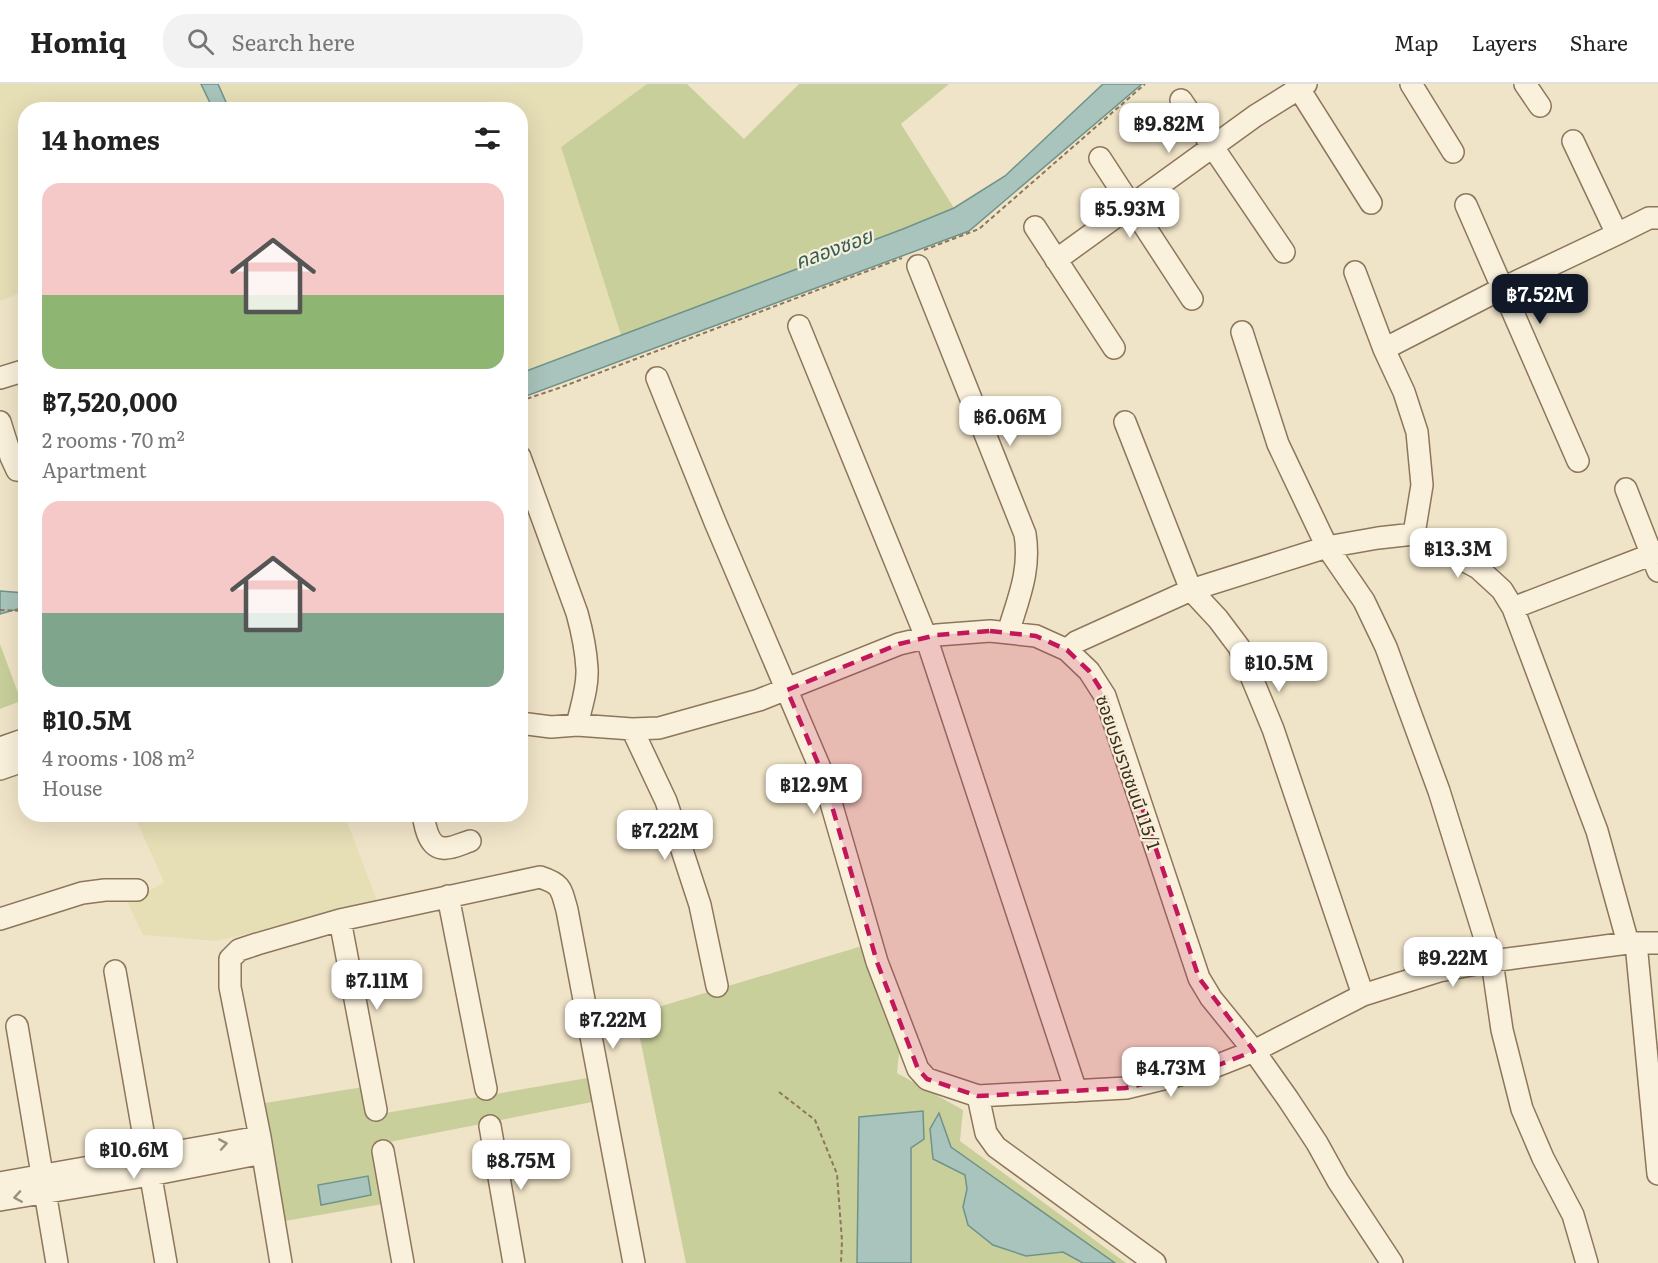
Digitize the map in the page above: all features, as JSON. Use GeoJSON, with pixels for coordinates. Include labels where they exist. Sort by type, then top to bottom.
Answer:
{"type":"FeatureCollection","features":[{"type":"Feature","properties":{"kind":"street"},"geometry":{"type":"LineString","coordinates":[[1411,84],[1453,152]]}},
{"type":"Feature","properties":{"kind":"street"},"geometry":{"type":"LineString","coordinates":[[1525,84],[1540,106]]}},
{"type":"Feature","properties":{"kind":"street"},"geometry":{"type":"LineString","coordinates":[[1056,260],[1300,86],[1371,203]]}},
{"type":"Feature","properties":{"kind":"street"},"geometry":{"type":"LineString","coordinates":[[1181,100],[1284,252]]}},
{"type":"Feature","properties":{"kind":"street"},"geometry":{"type":"LineString","coordinates":[[1573,141],[1617,234]]}},
{"type":"Feature","properties":{"kind":"street"},"geometry":{"type":"LineString","coordinates":[[1100,158],[1192,299]]}},
{"type":"Feature","properties":{"kind":"street"},"geometry":{"type":"LineString","coordinates":[[1466,205],[1578,461]]}},
{"type":"Feature","properties":{"kind":"street"},"geometry":{"type":"LineString","coordinates":[[1384,349],[1503,288],[1649,218],[1658,218]]}},
{"type":"Feature","properties":{"kind":"street"},"geometry":{"type":"LineString","coordinates":[[1035,227],[1114,348]]}},
{"type":"Feature","properties":{"kind":"street"},"geometry":{"type":"LineString","coordinates":[[914,258],[1025,534],[1028,552],[1027,570],[1008,633]]}},
{"type":"Feature","properties":{"kind":"street"},"geometry":{"type":"LineString","coordinates":[[1355,272],[1384,349],[1404,392],[1417,432],[1422,485],[1414,534]]}},
{"type":"Feature","properties":{"kind":"street"},"geometry":{"type":"LineString","coordinates":[[799,326],[926,637],[1076,1091]]}},
{"type":"Feature","properties":{"kind":"street"},"geometry":{"type":"LineString","coordinates":[[1242,332],[1278,444],[1327,547],[1364,600],[1386,647],[1438,791],[1491,961],[1502,1030],[1522,1109],[1541,1153],[1573,1215],[1587,1263]]}},
{"type":"Feature","properties":{"kind":"street"},"geometry":{"type":"LineString","coordinates":[[0,378],[18,372]]}},
{"type":"Feature","properties":{"kind":"street"},"geometry":{"type":"LineString","coordinates":[[657,378],[715,522],[823,775],[877,962],[918,1069],[927,1079],[978,1096],[1126,1088],[1216,1066],[1254,1051],[1363,995],[1439,971],[1491,961],[1632,943],[1658,943]]}},
{"type":"Feature","properties":{"kind":"street"},"geometry":{"type":"LineString","coordinates":[[0,422],[11,457],[18,470]]}},
{"type":"Feature","properties":{"kind":"street"},"geometry":{"type":"LineString","coordinates":[[1125,422],[1191,590],[1218,619],[1239,647],[1273,729],[1363,995]]}},
{"type":"Feature","properties":{"kind":"street"},"geometry":{"type":"LineString","coordinates":[[528,478],[577,613],[582,634],[587,670],[577,725]]}},
{"type":"Feature","properties":{"kind":"street"},"geometry":{"type":"LineString","coordinates":[[1513,608],[1656,559],[1626,489]]}},
{"type":"Feature","properties":{"kind":"street"},"geometry":{"type":"LineString","coordinates":[[1067,650],[1076,642],[1191,590],[1327,547],[1378,538],[1414,534],[1478,568],[1503,590],[1513,608],[1597,831],[1632,943],[1658,1174]]}},
{"type":"Feature","properties":{"kind":"street","name":"ซอยบรมราชชนนี 115/1"},"geometry":{"type":"LineString","coordinates":[[528,724],[551,727],[577,725],[659,729],[759,700],[899,644],[937,635],[990,631],[1036,636],[1067,650],[1089,671],[1105,696],[1199,978],[1211,998],[1254,1051],[1294,1107],[1392,1263]]}},
{"type":"Feature","properties":{"kind":"street"},"geometry":{"type":"LineString","coordinates":[[632,729],[666,801],[700,905],[717,986]]}},
{"type":"Feature","properties":{"kind":"street"},"geometry":{"type":"LineString","coordinates":[[0,748],[18,742]]}},
{"type":"Feature","properties":{"kind":"street"},"geometry":{"type":"LineString","coordinates":[[0,769],[18,763]]}},
{"type":"Feature","properties":{"kind":"street"},"geometry":{"type":"LineString","coordinates":[[424,822],[426,831],[439,848],[470,841]]}},
{"type":"Feature","properties":{"kind":"street"},"geometry":{"type":"LineString","coordinates":[[280,1263],[261,1145],[230,987],[230,959],[239,950],[340,920],[540,877],[553,882],[561,890],[567,910],[634,1263]]}},
{"type":"Feature","properties":{"kind":"street"},"geometry":{"type":"LineString","coordinates":[[0,919],[82,893],[138,890]]}},
{"type":"Feature","properties":{"kind":"street"},"geometry":{"type":"LineString","coordinates":[[448,896],[486,1089]]}},
{"type":"Feature","properties":{"kind":"street"},"geometry":{"type":"LineString","coordinates":[[340,920],[376,1110]]}},
{"type":"Feature","properties":{"kind":"street"},"geometry":{"type":"LineString","coordinates":[[115,971],[166,1263]]}},
{"type":"Feature","properties":{"kind":"street"},"geometry":{"type":"LineString","coordinates":[[17,1026],[57,1263]]}},
{"type":"Feature","properties":{"kind":"street"},"geometry":{"type":"LineString","coordinates":[[978,1096],[986,1133],[996,1147],[1155,1263]]}},
{"type":"Feature","properties":{"kind":"street"},"geometry":{"type":"LineString","coordinates":[[490,1126],[514,1263]]}},
{"type":"Feature","properties":{"kind":"street"},"geometry":{"type":"LineString","coordinates":[[0,1200],[44,1185],[261,1145]]}},
{"type":"Feature","properties":{"kind":"street"},"geometry":{"type":"LineString","coordinates":[[383,1151],[403,1263]]}},
{"type":"Feature","properties":{"kind":"street"},"geometry":{"type":"LineString","coordinates":[[0,1183],[44,1185]]}},
{"type":"Feature","properties":{"kind":"path"},"geometry":{"type":"LineString","coordinates":[[528,397],[914,258],[979,229],[1145,84]]}},
{"type":"Feature","properties":{"kind":"path"},"geometry":{"type":"LineString","coordinates":[[0,610],[18,611]]}},
{"type":"Feature","properties":{"kind":"path"},"geometry":{"type":"LineString","coordinates":[[779,1092],[815,1120],[837,1174],[842,1241],[841,1263]]}},
{"type":"Feature","properties":{"kind":"highlighted area"},"geometry":{"type":"Polygon","coordinates":[[[990,631],[1036,636],[1067,650],[1089,671],[1105,696],[1199,978],[1254,1051],[1216,1066],[1126,1088],[978,1096],[927,1079],[918,1069],[877,962],[823,775],[787,690],[899,644],[937,635],[990,631]]]}},
{"type":"Feature","properties":{"kind":"shaded area"},"geometry":{"type":"Polygon","coordinates":[[[0,84],[201,84],[210,102],[18,102],[18,294],[0,301],[0,84]]]}},
{"type":"Feature","properties":{"kind":"shaded area"},"geometry":{"type":"Polygon","coordinates":[[[218,84],[647,84],[561,147],[621,335],[528,370],[528,102],[226,102],[218,84]]]}},
{"type":"Feature","properties":{"kind":"shaded area"},"geometry":{"type":"Polygon","coordinates":[[[137,822],[347,822],[378,903],[216,941],[143,935],[128,903],[164,882],[137,822]]]}},
{"type":"Feature","properties":{"kind":"green space"},"geometry":{"type":"Polygon","coordinates":[[[647,84],[687,84],[744,139],[799,84],[949,84],[901,124],[954,208],[621,335],[561,147],[647,84]]]}},
{"type":"Feature","properties":{"kind":"green space"},"geometry":{"type":"Polygon","coordinates":[[[0,644],[18,693],[18,702],[0,709],[0,644]]]}},
{"type":"Feature","properties":{"kind":"green space"},"geometry":{"type":"Polygon","coordinates":[[[862,946],[900,1044],[897,1073],[963,1110],[960,1141],[1126,1263],[1115,1263],[950,1147],[938,1114],[933,1159],[965,1175],[967,1189],[963,1207],[993,1245],[1026,1256],[1064,1252],[1083,1263],[911,1263],[911,1148],[924,1139],[923,1112],[859,1118],[857,1263],[686,1263],[635,1014],[862,946]]]}},
{"type":"Feature","properties":{"kind":"green space"},"geometry":{"type":"Polygon","coordinates":[[[593,1077],[597,1101],[374,1145],[383,1204],[285,1221],[265,1103],[363,1087],[368,1116],[593,1077]]]}},
{"type":"Feature","properties":{"kind":"water"},"geometry":{"type":"Polygon","coordinates":[[[201,84],[218,84],[226,102],[210,102],[201,84]]]}},
{"type":"Feature","properties":{"kind":"water"},"geometry":{"type":"Polygon","coordinates":[[[1103,84],[1142,84],[969,231],[528,395],[528,370],[903,229],[954,208],[1005,176],[1103,84]]]}},
{"type":"Feature","properties":{"kind":"water"},"geometry":{"type":"Polygon","coordinates":[[[0,591],[18,592],[18,609],[0,614],[0,591]]]}},
{"type":"Feature","properties":{"kind":"water"},"geometry":{"type":"Polygon","coordinates":[[[923,1111],[924,1139],[911,1148],[911,1263],[857,1263],[859,1117],[923,1111]]]}},
{"type":"Feature","properties":{"kind":"water"},"geometry":{"type":"Polygon","coordinates":[[[939,1113],[951,1147],[1115,1263],[1083,1263],[1063,1252],[1026,1256],[993,1245],[968,1225],[963,1207],[967,1189],[965,1175],[933,1159],[930,1129],[939,1113]]]}},
{"type":"Feature","properties":{"kind":"water"},"geometry":{"type":"Polygon","coordinates":[[[368,1176],[371,1195],[321,1205],[318,1185],[368,1176]]]}},
{"type":"Feature","properties":{"kind":"water label","name":"คลองซอย"},"geometry":{"type":"Point","coordinates":[833,247]}}]}
